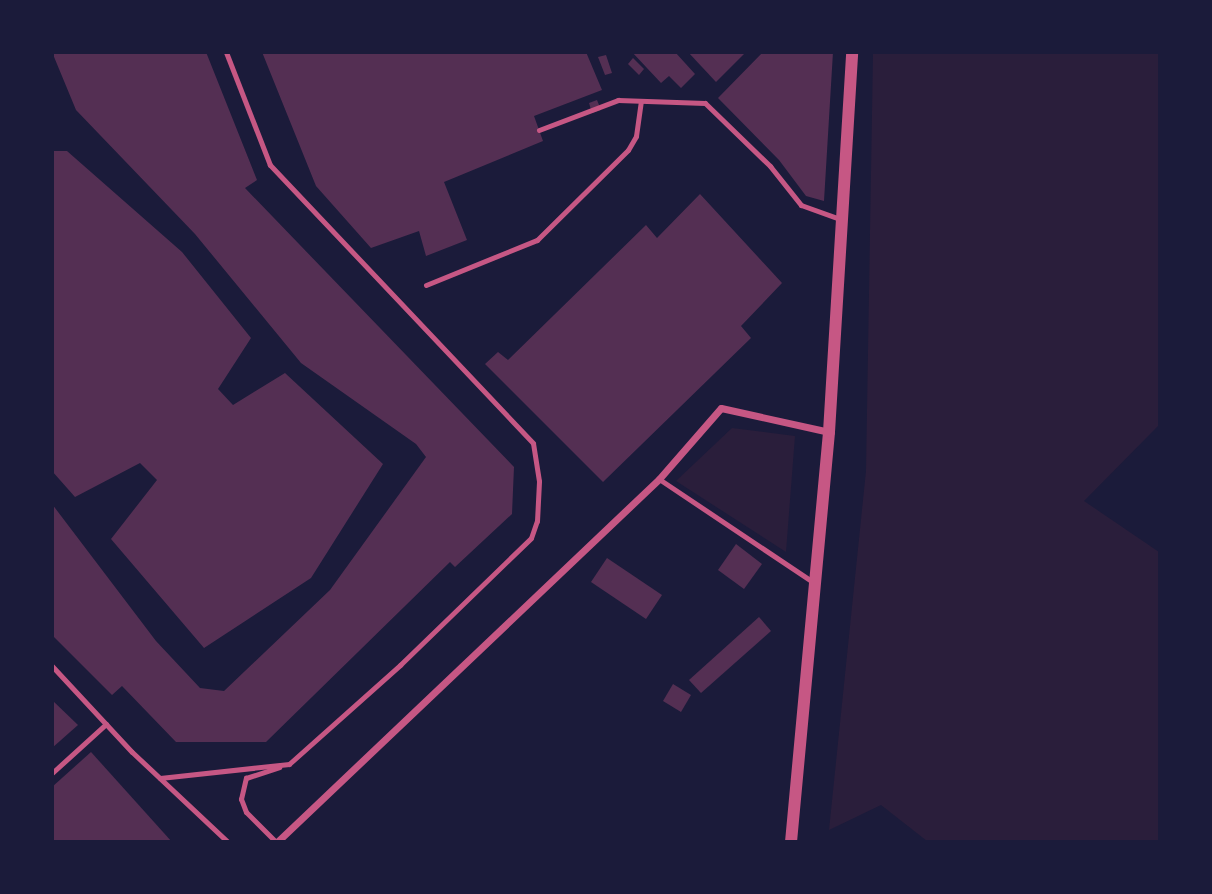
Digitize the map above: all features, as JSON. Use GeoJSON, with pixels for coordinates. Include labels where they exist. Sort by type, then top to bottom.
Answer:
{"type":"FeatureCollection","features":[{"type":"Feature","properties":{"kind":"street"},"geometry":{"type":"LineString","coordinates":[[791,842],[829,432],[852,52]]}},
{"type":"Feature","properties":{"kind":"street"},"geometry":{"type":"LineString","coordinates":[[276,842],[659,479],[721,408],[829,432]]}},
{"type":"Feature","properties":{"kind":"lane"},"geometry":{"type":"LineString","coordinates":[[226,52],[270,165],[533,443],[539,481],[531,538],[400,665],[289,764],[246,778],[240,799],[246,812],[276,842]]}},
{"type":"Feature","properties":{"kind":"lane"},"geometry":{"type":"LineString","coordinates":[[539,130],[618,100],[705,103],[771,166],[801,205],[840,219]]}},
{"type":"Feature","properties":{"kind":"lane"},"geometry":{"type":"LineString","coordinates":[[426,285],[537,240],[628,150],[636,136],[641,101]]}},
{"type":"Feature","properties":{"kind":"lane"},"geometry":{"type":"LineString","coordinates":[[659,479],[813,582]]}},
{"type":"Feature","properties":{"kind":"lane"},"geometry":{"type":"LineString","coordinates":[[52,666],[106,724],[228,842]]}},
{"type":"Feature","properties":{"kind":"lane"},"geometry":{"type":"LineString","coordinates":[[52,773],[106,724]]}},
{"type":"Feature","properties":{"kind":"lane"},"geometry":{"type":"LineString","coordinates":[[160,778],[289,764]]}},
{"type":"Feature","properties":{"kind":"shaded area"},"geometry":{"type":"Polygon","coordinates":[[[873,53],[1159,53],[1159,425],[1084,501],[1159,552],[1159,841],[927,841],[881,805],[829,830],[866,471],[873,53]]]}},
{"type":"Feature","properties":{"kind":"shaded area"},"geometry":{"type":"Polygon","coordinates":[[[732,428],[795,436],[786,552],[676,481],[732,428]]]}},
{"type":"Feature","properties":{"kind":"building"},"geometry":{"type":"Polygon","coordinates":[[[52,52],[206,52],[257,180],[245,188],[514,467],[512,514],[455,567],[450,562],[266,742],[176,742],[122,686],[112,695],[52,635],[52,504],[156,641],[200,688],[224,691],[330,590],[426,457],[416,444],[301,363],[195,234],[76,110],[52,52]]]}},
{"type":"Feature","properties":{"kind":"building"},"geometry":{"type":"Polygon","coordinates":[[[262,52],[586,52],[602,90],[534,116],[543,141],[444,182],[467,240],[426,256],[419,231],[371,248],[316,186],[262,52]]]}},
{"type":"Feature","properties":{"kind":"building"},"geometry":{"type":"Polygon","coordinates":[[[632,52],[675,52],[695,74],[681,88],[669,76],[661,83],[632,52]]]}},
{"type":"Feature","properties":{"kind":"building"},"geometry":{"type":"Polygon","coordinates":[[[688,52],[746,52],[716,82],[688,52]]]}},
{"type":"Feature","properties":{"kind":"building"},"geometry":{"type":"Polygon","coordinates":[[[763,52],[833,52],[824,201],[806,196],[779,160],[718,98],[763,52]]]}},
{"type":"Feature","properties":{"kind":"building"},"geometry":{"type":"Polygon","coordinates":[[[606,55],[612,73],[605,75],[598,57],[606,55]]]}},
{"type":"Feature","properties":{"kind":"building"},"geometry":{"type":"Polygon","coordinates":[[[633,58],[644,69],[639,75],[628,64],[633,58]]]}},
{"type":"Feature","properties":{"kind":"building"},"geometry":{"type":"Polygon","coordinates":[[[597,100],[601,110],[592,113],[589,103],[597,100]]]}},
{"type":"Feature","properties":{"kind":"building"},"geometry":{"type":"Polygon","coordinates":[[[52,151],[67,151],[182,252],[251,338],[218,389],[233,405],[285,373],[383,464],[311,578],[204,648],[111,539],[157,480],[140,463],[75,497],[52,471],[52,151]]]}},
{"type":"Feature","properties":{"kind":"building"},"geometry":{"type":"Polygon","coordinates":[[[700,194],[782,283],[741,326],[751,338],[603,482],[485,364],[498,352],[508,360],[646,225],[657,238],[700,194]]]}},
{"type":"Feature","properties":{"kind":"building"},"geometry":{"type":"Polygon","coordinates":[[[736,544],[762,564],[744,589],[718,570],[736,544]]]}},
{"type":"Feature","properties":{"kind":"building"},"geometry":{"type":"Polygon","coordinates":[[[607,558],[662,595],[646,619],[591,582],[607,558]]]}},
{"type":"Feature","properties":{"kind":"building"},"geometry":{"type":"Polygon","coordinates":[[[759,617],[771,631],[701,693],[689,680],[759,617]]]}},
{"type":"Feature","properties":{"kind":"building"},"geometry":{"type":"Polygon","coordinates":[[[673,684],[691,695],[681,712],[663,701],[673,684]]]}},
{"type":"Feature","properties":{"kind":"building"},"geometry":{"type":"Polygon","coordinates":[[[52,700],[78,725],[52,748],[52,700]]]}},
{"type":"Feature","properties":{"kind":"building"},"geometry":{"type":"Polygon","coordinates":[[[91,752],[172,842],[52,842],[52,787],[91,752]]]}}]}
